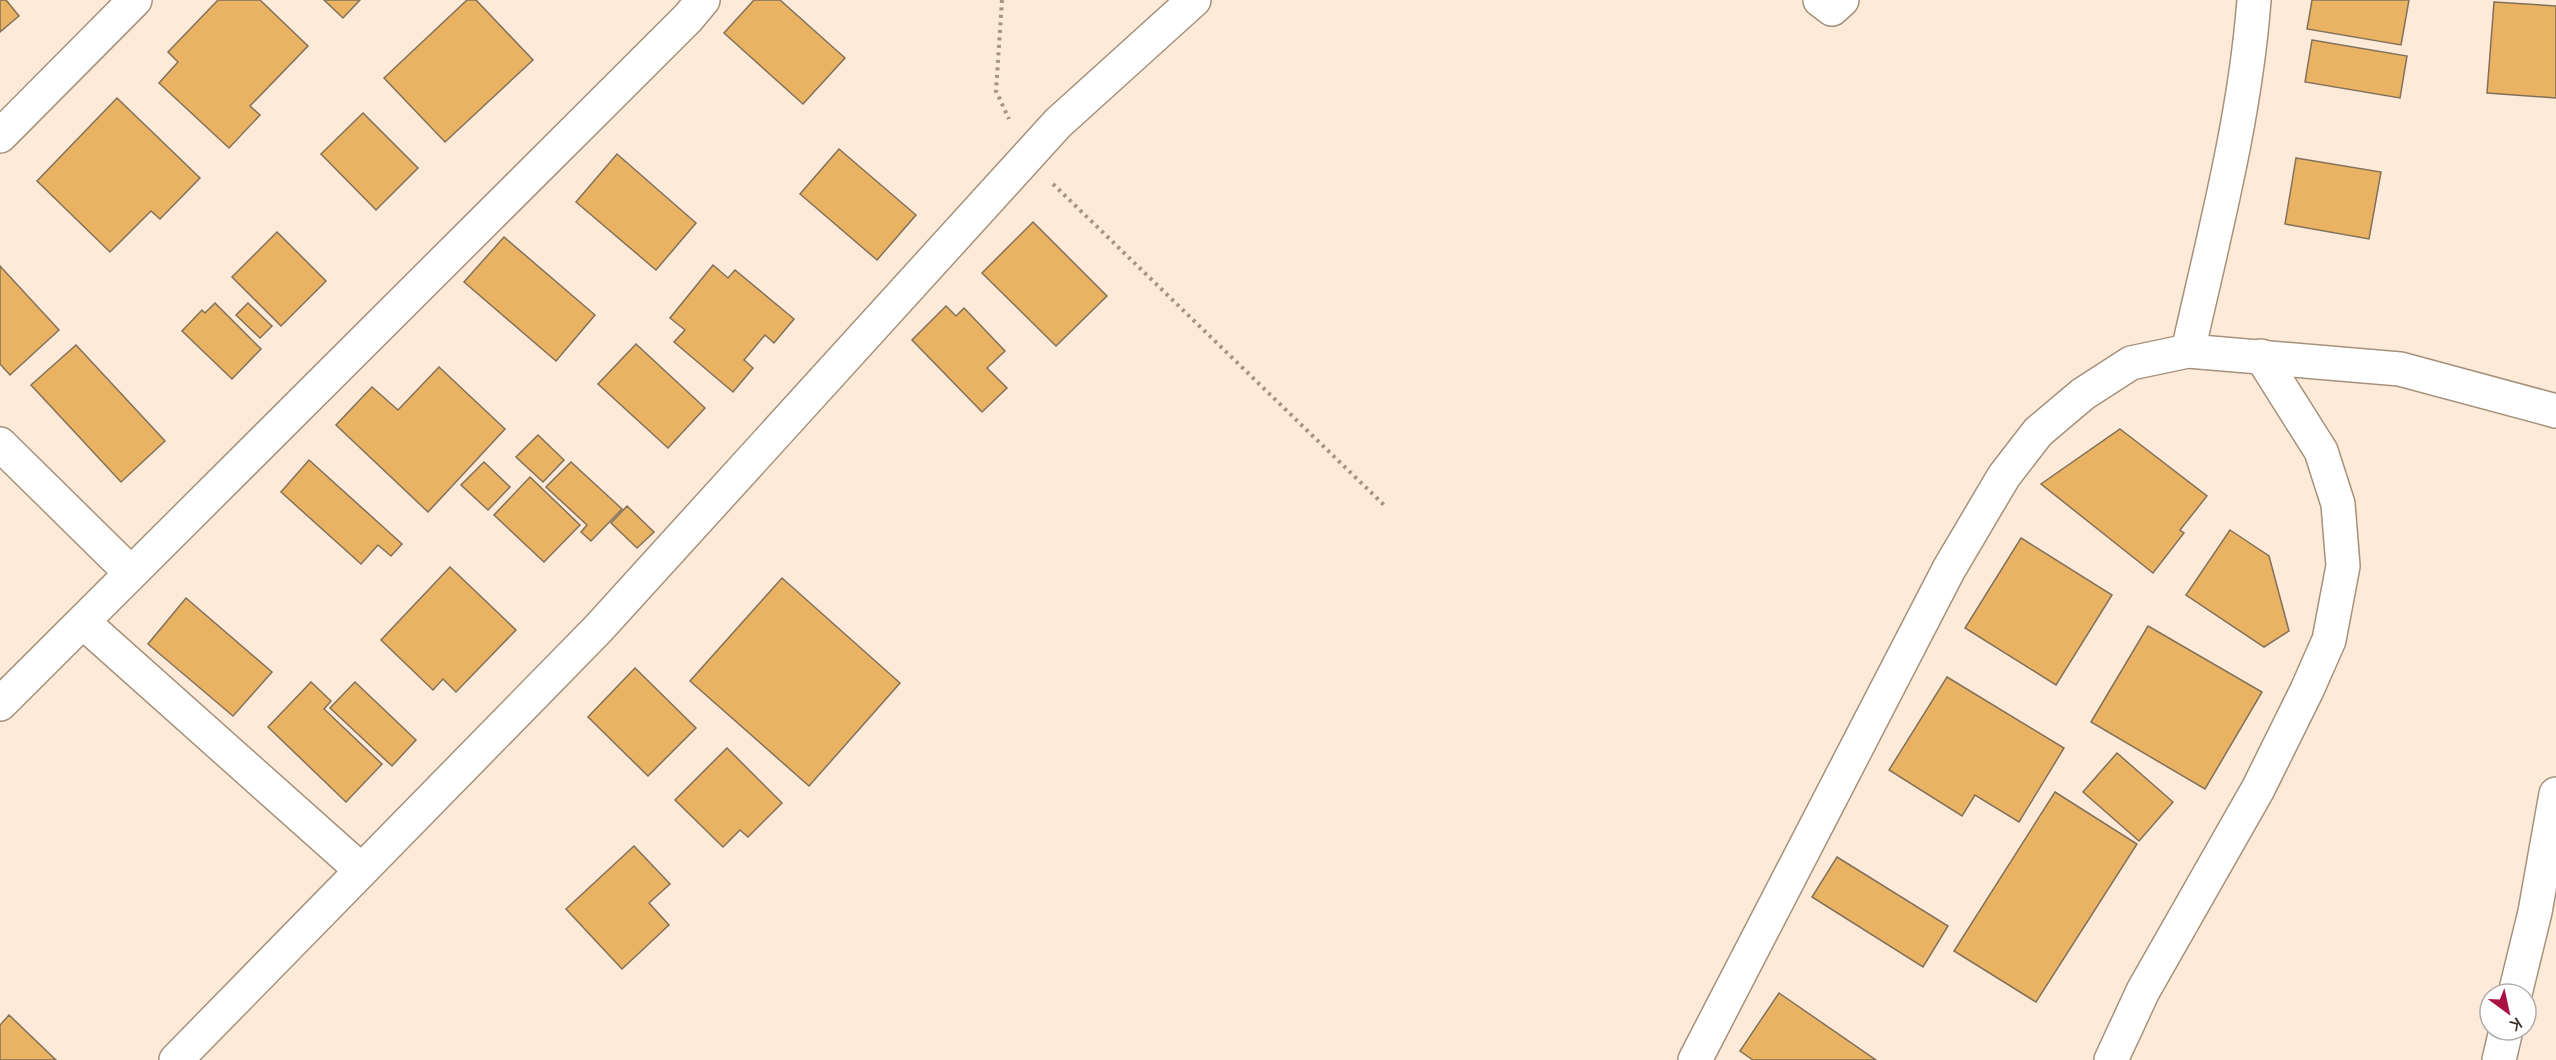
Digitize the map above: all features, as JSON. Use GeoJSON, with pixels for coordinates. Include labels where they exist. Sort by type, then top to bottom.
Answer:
{"type":"FeatureCollection","features":[{"type":"Feature","properties":{"kind":"street"},"geometry":{"type":"LineString","coordinates":[[0,136],[135,0]]}},
{"type":"Feature","properties":{"kind":"street"},"geometry":{"type":"LineString","coordinates":[[0,704],[704,0]]}},
{"type":"Feature","properties":{"kind":"street"},"geometry":{"type":"LineString","coordinates":[[176,1060],[598,629],[1058,123],[1194,0]]}},
{"type":"Feature","properties":{"kind":"street"},"geometry":{"type":"LineString","coordinates":[[1820,0],[1832,9],[1842,0]]}},
{"type":"Feature","properties":{"kind":"street"},"geometry":{"type":"LineString","coordinates":[[2188,351],[2226,182],[2251,49],[2254,0]]}},
{"type":"Feature","properties":{"kind":"street"},"geometry":{"type":"LineString","coordinates":[[1695,1060],[1949,569],[2004,476],[2038,432],[2083,394],[2131,363],[2188,351],[2400,369],[2556,411]]}},
{"type":"Feature","properties":{"kind":"street"},"geometry":{"type":"LineString","coordinates":[[2111,1060],[2143,991],[2258,789],[2329,640],[2343,566],[2338,504],[2321,451],[2261,356]]}},
{"type":"Feature","properties":{"kind":"street"},"geometry":{"type":"LineString","coordinates":[[0,444],[131,573]]}},
{"type":"Feature","properties":{"kind":"street"},"geometry":{"type":"LineString","coordinates":[[83,621],[361,870]]}},
{"type":"Feature","properties":{"kind":"street"},"geometry":{"type":"LineString","coordinates":[[2518,982],[2535,912],[2556,794]]}},
{"type":"Feature","properties":{"kind":"street"},"geometry":{"type":"LineString","coordinates":[[2499,1060],[2503,1042]]}},
{"type":"Feature","properties":{"kind":"path"},"geometry":{"type":"LineString","coordinates":[[1002,0],[996,91],[1026,158],[1384,505]]}},
{"type":"Feature","properties":{"kind":"building"},"geometry":{"type":"Polygon","coordinates":[[[0,0],[6,0],[19,16],[0,32],[0,0]]]}},
{"type":"Feature","properties":{"kind":"building"},"geometry":{"type":"Polygon","coordinates":[[[218,0],[260,0],[308,46],[250,106],[260,115],[229,148],[159,83],[178,62],[168,52],[218,0]]]}},
{"type":"Feature","properties":{"kind":"building"},"geometry":{"type":"Polygon","coordinates":[[[324,0],[360,0],[343,18],[324,0]]]}},
{"type":"Feature","properties":{"kind":"building"},"geometry":{"type":"Polygon","coordinates":[[[467,0],[476,0],[533,60],[445,142],[384,78],[467,0]]]}},
{"type":"Feature","properties":{"kind":"building"},"geometry":{"type":"Polygon","coordinates":[[[754,0],[780,0],[845,58],[803,104],[724,33],[754,0]]]}},
{"type":"Feature","properties":{"kind":"building"},"geometry":{"type":"Polygon","coordinates":[[[2312,0],[2409,0],[2401,45],[2307,29],[2312,0]]]}},
{"type":"Feature","properties":{"kind":"building"},"geometry":{"type":"Polygon","coordinates":[[[2494,2],[2556,6],[2556,98],[2487,93],[2494,2]]]}},
{"type":"Feature","properties":{"kind":"building"},"geometry":{"type":"Polygon","coordinates":[[[2312,40],[2407,56],[2400,98],[2305,82],[2312,40]]]}},
{"type":"Feature","properties":{"kind":"building"},"geometry":{"type":"Polygon","coordinates":[[[117,98],[200,178],[160,219],[151,211],[110,252],[37,181],[117,98]]]}},
{"type":"Feature","properties":{"kind":"building"},"geometry":{"type":"Polygon","coordinates":[[[363,113],[418,168],[376,210],[321,154],[363,113]]]}},
{"type":"Feature","properties":{"kind":"building"},"geometry":{"type":"Polygon","coordinates":[[[839,149],[916,215],[877,260],[800,194],[839,149]]]}},
{"type":"Feature","properties":{"kind":"building"},"geometry":{"type":"Polygon","coordinates":[[[617,154],[696,223],[656,270],[576,202],[617,154]]]}},
{"type":"Feature","properties":{"kind":"building"},"geometry":{"type":"Polygon","coordinates":[[[2296,158],[2381,172],[2369,239],[2285,224],[2296,158]]]}},
{"type":"Feature","properties":{"kind":"building"},"geometry":{"type":"Polygon","coordinates":[[[1033,222],[1107,296],[1056,346],[982,273],[1033,222]]]}},
{"type":"Feature","properties":{"kind":"building"},"geometry":{"type":"Polygon","coordinates":[[[277,232],[326,281],[281,326],[232,277],[277,232]]]}},
{"type":"Feature","properties":{"kind":"building"},"geometry":{"type":"Polygon","coordinates":[[[504,237],[595,315],[556,361],[464,282],[504,237]]]}},
{"type":"Feature","properties":{"kind":"building"},"geometry":{"type":"Polygon","coordinates":[[[713,265],[728,278],[735,270],[794,319],[774,343],[765,335],[744,360],[753,368],[733,392],[674,342],[685,330],[670,318],[713,265]]]}},
{"type":"Feature","properties":{"kind":"building"},"geometry":{"type":"Polygon","coordinates":[[[0,266],[59,330],[10,375],[0,364],[0,266]]]}},
{"type":"Feature","properties":{"kind":"building"},"geometry":{"type":"Polygon","coordinates":[[[215,303],[261,349],[232,379],[182,331],[202,310],[205,313],[215,303]]]}},
{"type":"Feature","properties":{"kind":"building"},"geometry":{"type":"Polygon","coordinates":[[[248,303],[272,326],[260,338],[236,315],[248,303]]]}},
{"type":"Feature","properties":{"kind":"building"},"geometry":{"type":"Polygon","coordinates":[[[946,306],[956,316],[964,308],[1005,351],[987,368],[1007,388],[982,412],[912,340],[946,306]]]}},
{"type":"Feature","properties":{"kind":"building"},"geometry":{"type":"Polygon","coordinates":[[[636,344],[705,408],[668,448],[598,384],[636,344]]]}},
{"type":"Feature","properties":{"kind":"building"},"geometry":{"type":"Polygon","coordinates":[[[76,345],[165,441],[121,482],[31,385],[76,345]]]}},
{"type":"Feature","properties":{"kind":"building"},"geometry":{"type":"Polygon","coordinates":[[[439,367],[505,429],[428,512],[336,425],[372,387],[398,410],[439,367]]]}},
{"type":"Feature","properties":{"kind":"building"},"geometry":{"type":"Polygon","coordinates":[[[2120,429],[2207,496],[2180,530],[2184,533],[2153,573],[2041,484],[2120,429]]]}},
{"type":"Feature","properties":{"kind":"building"},"geometry":{"type":"Polygon","coordinates":[[[538,435],[564,460],[543,482],[516,457],[538,435]]]}},
{"type":"Feature","properties":{"kind":"building"},"geometry":{"type":"Polygon","coordinates":[[[309,460],[402,544],[391,556],[378,545],[361,564],[281,492],[309,460]]]}},
{"type":"Feature","properties":{"kind":"building"},"geometry":{"type":"Polygon","coordinates":[[[484,462],[510,487],[488,510],[461,485],[484,462]]]}},
{"type":"Feature","properties":{"kind":"building"},"geometry":{"type":"Polygon","coordinates":[[[571,462],[622,509],[591,541],[581,532],[587,525],[546,487],[571,462]]]}},
{"type":"Feature","properties":{"kind":"building"},"geometry":{"type":"Polygon","coordinates":[[[530,477],[580,525],[544,562],[494,515],[530,477]]]}},
{"type":"Feature","properties":{"kind":"building"},"geometry":{"type":"Polygon","coordinates":[[[627,506],[654,532],[637,548],[611,523],[627,506]]]}},
{"type":"Feature","properties":{"kind":"building"},"geometry":{"type":"Polygon","coordinates":[[[2230,530],[2269,556],[2289,631],[2264,647],[2186,595],[2230,530]]]}},
{"type":"Feature","properties":{"kind":"building"},"geometry":{"type":"Polygon","coordinates":[[[2021,538],[2112,595],[2056,685],[1965,628],[2021,538]]]}},
{"type":"Feature","properties":{"kind":"building"},"geometry":{"type":"Polygon","coordinates":[[[450,567],[516,630],[456,692],[443,679],[433,690],[381,640],[450,567]]]}},
{"type":"Feature","properties":{"kind":"building"},"geometry":{"type":"Polygon","coordinates":[[[782,578],[900,683],[809,786],[690,681],[782,578]]]}},
{"type":"Feature","properties":{"kind":"building"},"geometry":{"type":"Polygon","coordinates":[[[186,598],[272,672],[233,716],[148,644],[186,598]]]}},
{"type":"Feature","properties":{"kind":"building"},"geometry":{"type":"Polygon","coordinates":[[[2148,626],[2262,692],[2205,789],[2091,722],[2148,626]]]}},
{"type":"Feature","properties":{"kind":"building"},"geometry":{"type":"Polygon","coordinates":[[[635,668],[696,728],[648,776],[588,717],[635,668]]]}},
{"type":"Feature","properties":{"kind":"building"},"geometry":{"type":"Polygon","coordinates":[[[1947,677],[2064,748],[2019,822],[1975,795],[1962,816],[1889,770],[1947,677]]]}},
{"type":"Feature","properties":{"kind":"building"},"geometry":{"type":"Polygon","coordinates":[[[311,682],[331,701],[324,709],[382,764],[346,802],[268,727],[311,682]]]}},
{"type":"Feature","properties":{"kind":"building"},"geometry":{"type":"Polygon","coordinates":[[[355,682],[416,740],[392,766],[330,708],[355,682]]]}},
{"type":"Feature","properties":{"kind":"building"},"geometry":{"type":"Polygon","coordinates":[[[727,748],[782,803],[748,837],[740,830],[723,847],[675,800],[727,748]]]}},
{"type":"Feature","properties":{"kind":"building"},"geometry":{"type":"Polygon","coordinates":[[[2117,753],[2173,802],[2139,841],[2083,792],[2117,753]]]}},
{"type":"Feature","properties":{"kind":"building"},"geometry":{"type":"Polygon","coordinates":[[[2055,792],[2137,844],[2036,1002],[1954,951],[2055,792]]]}},
{"type":"Feature","properties":{"kind":"building"},"geometry":{"type":"Polygon","coordinates":[[[634,846],[670,884],[649,903],[669,925],[622,969],[566,909],[634,846]]]}},
{"type":"Feature","properties":{"kind":"building"},"geometry":{"type":"Polygon","coordinates":[[[1837,857],[1948,926],[1923,967],[1812,897],[1837,857]]]}},
{"type":"Feature","properties":{"kind":"building"},"geometry":{"type":"Polygon","coordinates":[[[1779,993],[1876,1060],[1753,1060],[1740,1051],[1779,993]]]}},
{"type":"Feature","properties":{"kind":"building"},"geometry":{"type":"Polygon","coordinates":[[[9,1015],[56,1060],[0,1060],[0,1025],[9,1015]]]}}]}
